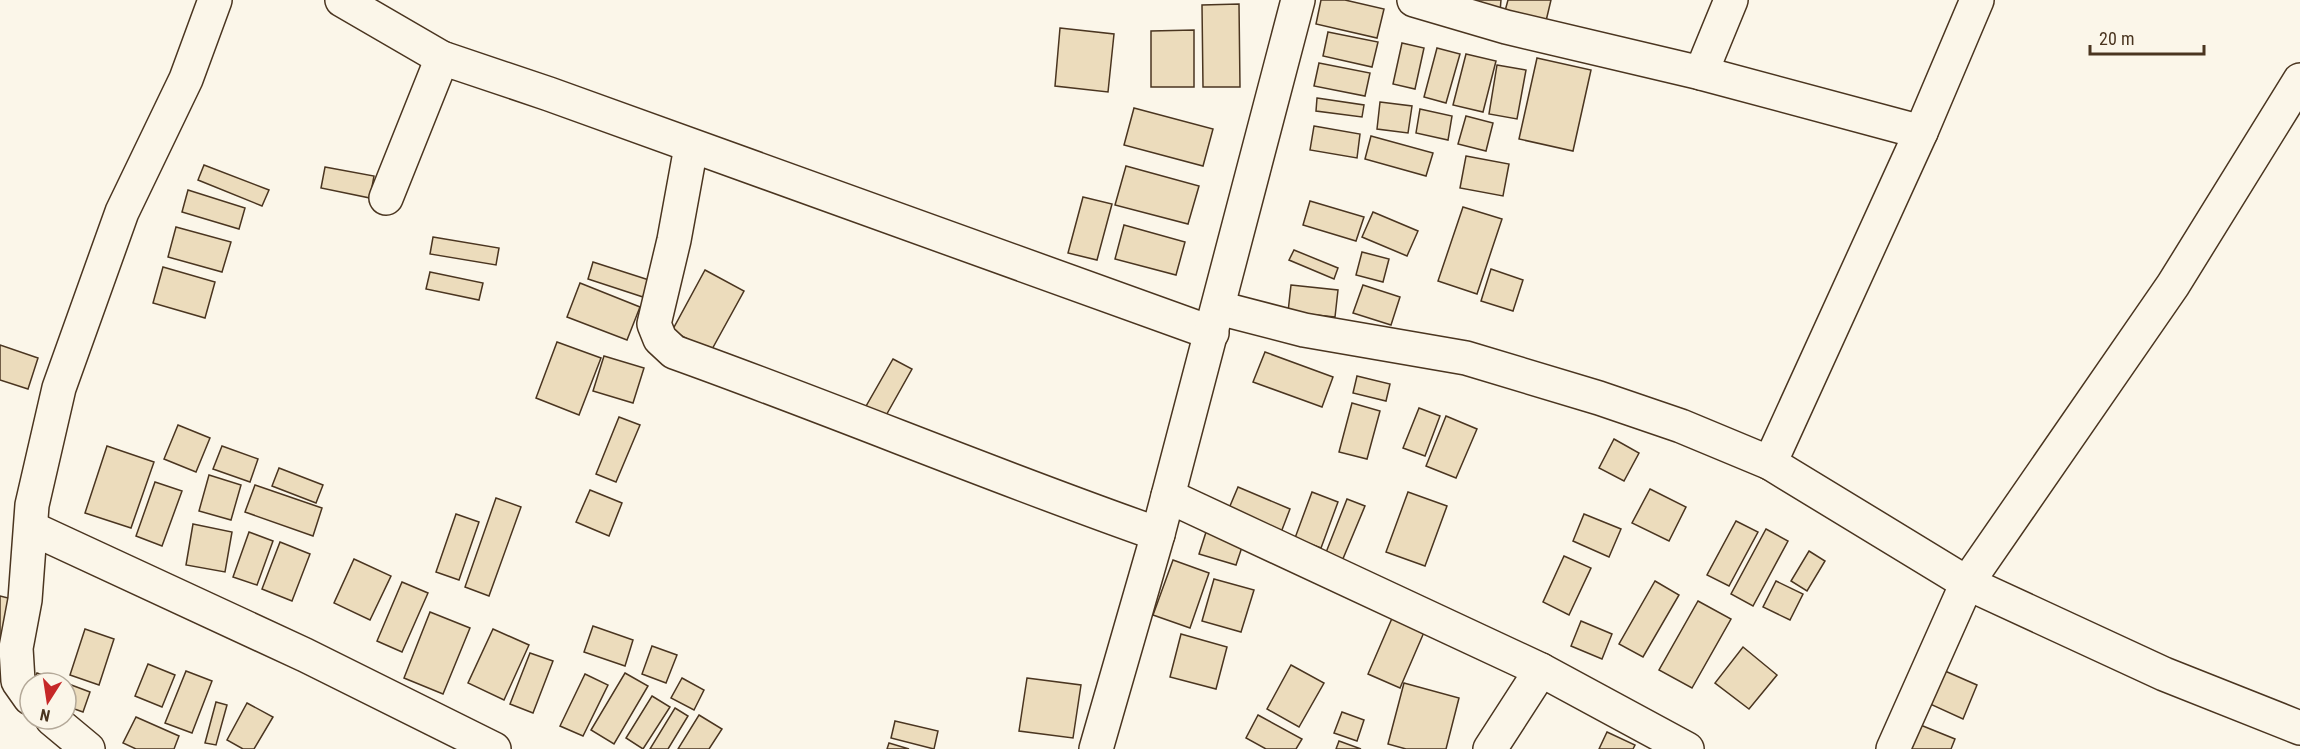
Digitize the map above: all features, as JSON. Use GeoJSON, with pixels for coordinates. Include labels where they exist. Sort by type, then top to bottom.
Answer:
{"type":"FeatureCollection","features":[{"type":"Feature","properties":{"kind":"street"},"geometry":{"type":"LineString","coordinates":[[18,681],[16,648],[25,600],[38,472],[58,388],[122,212],[186,79],[215,0]]}},
{"type":"Feature","properties":{"kind":"street"},"geometry":{"type":"LineString","coordinates":[[342,0],[442,58],[549,94],[691,147],[1215,320],[1304,330],[1466,358],[1599,398],[1681,426],[1770,463],[1967,583],[2164,674],[2300,728]]}},
{"type":"Feature","properties":{"kind":"street"},"geometry":{"type":"LineString","coordinates":[[1096,749],[1158,534],[1298,0]]}},
{"type":"Feature","properties":{"kind":"street"},"geometry":{"type":"LineString","coordinates":[[1414,0],[1506,27],[1701,73],[1920,132]]}},
{"type":"Feature","properties":{"kind":"street"},"geometry":{"type":"LineString","coordinates":[[1701,73],[1731,0]]}},
{"type":"Feature","properties":{"kind":"street"},"geometry":{"type":"LineString","coordinates":[[1770,463],[1920,132],[1977,0]]}},
{"type":"Feature","properties":{"kind":"street"},"geometry":{"type":"LineString","coordinates":[[386,198],[442,58]]}},
{"type":"Feature","properties":{"kind":"street"},"geometry":{"type":"LineString","coordinates":[[1893,749],[1967,583],[2173,285],[2300,80]]}},
{"type":"Feature","properties":{"kind":"street"},"geometry":{"type":"LineString","coordinates":[[691,147],[674,240],[654,324],[660,339],[674,352],[795,395],[1026,488],[1158,534]]}},
{"type":"Feature","properties":{"kind":"street"},"geometry":{"type":"LineString","coordinates":[[1168,496],[1541,670],[1687,749]]}},
{"type":"Feature","properties":{"kind":"street"},"geometry":{"type":"LineString","coordinates":[[31,528],[305,655],[494,749]]}},
{"type":"Feature","properties":{"kind":"street"},"geometry":{"type":"LineString","coordinates":[[1490,749],[1541,670]]}},
{"type":"Feature","properties":{"kind":"street"},"geometry":{"type":"LineString","coordinates":[[66,731],[88,749]]}},
{"type":"Feature","properties":{"kind":"building"},"geometry":{"type":"Polygon","coordinates":[[[1321,0],[1345,0],[1384,9],[1377,38],[1316,24],[1321,0]]]}},
{"type":"Feature","properties":{"kind":"building"},"geometry":{"type":"Polygon","coordinates":[[[1470,0],[1501,0],[1500,12],[1470,0]]]}},
{"type":"Feature","properties":{"kind":"building"},"geometry":{"type":"Polygon","coordinates":[[[1508,0],[1551,0],[1546,21],[1505,11],[1508,0]]]}},
{"type":"Feature","properties":{"kind":"building"},"geometry":{"type":"Polygon","coordinates":[[[1239,4],[1240,87],[1203,87],[1202,5],[1239,4]]]}},
{"type":"Feature","properties":{"kind":"building"},"geometry":{"type":"Polygon","coordinates":[[[1060,28],[1114,34],[1108,92],[1055,86],[1060,28]]]}},
{"type":"Feature","properties":{"kind":"building"},"geometry":{"type":"Polygon","coordinates":[[[1194,30],[1194,87],[1151,87],[1151,31],[1194,30]]]}},
{"type":"Feature","properties":{"kind":"building"},"geometry":{"type":"Polygon","coordinates":[[[1328,32],[1378,42],[1372,67],[1323,56],[1328,32]]]}},
{"type":"Feature","properties":{"kind":"building"},"geometry":{"type":"Polygon","coordinates":[[[1402,43],[1424,48],[1415,89],[1393,84],[1402,43]]]}},
{"type":"Feature","properties":{"kind":"building"},"geometry":{"type":"Polygon","coordinates":[[[1437,48],[1460,54],[1446,103],[1424,97],[1437,48]]]}},
{"type":"Feature","properties":{"kind":"building"},"geometry":{"type":"Polygon","coordinates":[[[1466,54],[1496,61],[1483,112],[1453,105],[1466,54]]]}},
{"type":"Feature","properties":{"kind":"building"},"geometry":{"type":"Polygon","coordinates":[[[1537,58],[1591,70],[1573,151],[1519,139],[1537,58]]]}},
{"type":"Feature","properties":{"kind":"building"},"geometry":{"type":"Polygon","coordinates":[[[1319,63],[1370,73],[1365,96],[1314,86],[1319,63]]]}},
{"type":"Feature","properties":{"kind":"building"},"geometry":{"type":"Polygon","coordinates":[[[1497,65],[1526,70],[1517,119],[1489,114],[1497,65]]]}},
{"type":"Feature","properties":{"kind":"building"},"geometry":{"type":"Polygon","coordinates":[[[1317,98],[1364,105],[1362,117],[1316,111],[1317,98]]]}},
{"type":"Feature","properties":{"kind":"building"},"geometry":{"type":"Polygon","coordinates":[[[1380,102],[1412,106],[1408,133],[1377,129],[1380,102]]]}},
{"type":"Feature","properties":{"kind":"building"},"geometry":{"type":"Polygon","coordinates":[[[1134,108],[1213,129],[1203,166],[1124,145],[1134,108]]]}},
{"type":"Feature","properties":{"kind":"building"},"geometry":{"type":"Polygon","coordinates":[[[1420,109],[1452,116],[1448,140],[1416,133],[1420,109]]]}},
{"type":"Feature","properties":{"kind":"building"},"geometry":{"type":"Polygon","coordinates":[[[1466,116],[1493,123],[1486,151],[1458,144],[1466,116]]]}},
{"type":"Feature","properties":{"kind":"building"},"geometry":{"type":"Polygon","coordinates":[[[1314,126],[1360,134],[1357,158],[1310,150],[1314,126]]]}},
{"type":"Feature","properties":{"kind":"building"},"geometry":{"type":"Polygon","coordinates":[[[1371,136],[1433,153],[1426,176],[1365,159],[1371,136]]]}},
{"type":"Feature","properties":{"kind":"building"},"geometry":{"type":"Polygon","coordinates":[[[1466,156],[1509,164],[1503,196],[1460,188],[1466,156]]]}},
{"type":"Feature","properties":{"kind":"building"},"geometry":{"type":"Polygon","coordinates":[[[204,165],[269,190],[262,206],[198,180],[204,165]]]}},
{"type":"Feature","properties":{"kind":"building"},"geometry":{"type":"Polygon","coordinates":[[[1126,166],[1199,186],[1188,224],[1115,205],[1126,166]]]}},
{"type":"Feature","properties":{"kind":"building"},"geometry":{"type":"Polygon","coordinates":[[[325,167],[374,176],[370,198],[321,188],[325,167]]]}},
{"type":"Feature","properties":{"kind":"building"},"geometry":{"type":"Polygon","coordinates":[[[188,190],[245,208],[239,229],[182,212],[188,190]]]}},
{"type":"Feature","properties":{"kind":"building"},"geometry":{"type":"Polygon","coordinates":[[[1083,197],[1112,204],[1097,260],[1068,253],[1083,197]]]}},
{"type":"Feature","properties":{"kind":"building"},"geometry":{"type":"Polygon","coordinates":[[[1310,201],[1364,217],[1356,241],[1303,225],[1310,201]]]}},
{"type":"Feature","properties":{"kind":"building"},"geometry":{"type":"Polygon","coordinates":[[[1463,207],[1502,219],[1477,294],[1438,281],[1463,207]]]}},
{"type":"Feature","properties":{"kind":"building"},"geometry":{"type":"Polygon","coordinates":[[[1373,212],[1418,231],[1407,256],[1362,237],[1373,212]]]}},
{"type":"Feature","properties":{"kind":"building"},"geometry":{"type":"Polygon","coordinates":[[[1124,225],[1185,242],[1176,275],[1115,259],[1124,225]]]}},
{"type":"Feature","properties":{"kind":"building"},"geometry":{"type":"Polygon","coordinates":[[[176,227],[231,242],[222,272],[168,257],[176,227]]]}},
{"type":"Feature","properties":{"kind":"building"},"geometry":{"type":"Polygon","coordinates":[[[433,237],[499,248],[496,265],[430,254],[433,237]]]}},
{"type":"Feature","properties":{"kind":"building"},"geometry":{"type":"Polygon","coordinates":[[[1294,250],[1338,268],[1334,279],[1289,260],[1294,250]]]}},
{"type":"Feature","properties":{"kind":"building"},"geometry":{"type":"Polygon","coordinates":[[[1362,252],[1389,259],[1383,282],[1356,275],[1362,252]]]}},
{"type":"Feature","properties":{"kind":"building"},"geometry":{"type":"Polygon","coordinates":[[[593,262],[649,280],[643,297],[588,279],[593,262]]]}},
{"type":"Feature","properties":{"kind":"building"},"geometry":{"type":"Polygon","coordinates":[[[163,267],[215,282],[205,318],[153,303],[163,267]]]}},
{"type":"Feature","properties":{"kind":"building"},"geometry":{"type":"Polygon","coordinates":[[[1491,269],[1523,280],[1513,311],[1481,301],[1491,269]]]}},
{"type":"Feature","properties":{"kind":"building"},"geometry":{"type":"Polygon","coordinates":[[[705,270],[744,291],[711,351],[672,331],[705,270]]]}},
{"type":"Feature","properties":{"kind":"building"},"geometry":{"type":"Polygon","coordinates":[[[430,272],[483,283],[479,300],[426,289],[430,272]]]}},
{"type":"Feature","properties":{"kind":"building"},"geometry":{"type":"Polygon","coordinates":[[[580,283],[640,307],[627,340],[567,317],[580,283]]]}},
{"type":"Feature","properties":{"kind":"building"},"geometry":{"type":"Polygon","coordinates":[[[1291,285],[1338,290],[1335,317],[1288,312],[1291,285]]]}},
{"type":"Feature","properties":{"kind":"building"},"geometry":{"type":"Polygon","coordinates":[[[1363,285],[1400,297],[1391,325],[1353,313],[1363,285]]]}},
{"type":"Feature","properties":{"kind":"building"},"geometry":{"type":"Polygon","coordinates":[[[557,342],[601,358],[579,415],[536,398],[557,342]]]}},
{"type":"Feature","properties":{"kind":"building"},"geometry":{"type":"Polygon","coordinates":[[[0,345],[38,358],[28,389],[0,380],[0,345]]]}},
{"type":"Feature","properties":{"kind":"building"},"geometry":{"type":"Polygon","coordinates":[[[1265,352],[1333,377],[1322,407],[1253,382],[1265,352]]]}},
{"type":"Feature","properties":{"kind":"building"},"geometry":{"type":"Polygon","coordinates":[[[604,356],[644,368],[633,403],[593,391],[604,356]]]}},
{"type":"Feature","properties":{"kind":"building"},"geometry":{"type":"Polygon","coordinates":[[[893,359],[912,369],[884,419],[865,408],[893,359]]]}},
{"type":"Feature","properties":{"kind":"building"},"geometry":{"type":"Polygon","coordinates":[[[1357,376],[1390,384],[1386,401],[1353,393],[1357,376]]]}},
{"type":"Feature","properties":{"kind":"building"},"geometry":{"type":"Polygon","coordinates":[[[1352,403],[1380,411],[1367,459],[1339,452],[1352,403]]]}},
{"type":"Feature","properties":{"kind":"building"},"geometry":{"type":"Polygon","coordinates":[[[1419,408],[1440,416],[1425,456],[1403,448],[1419,408]]]}},
{"type":"Feature","properties":{"kind":"building"},"geometry":{"type":"Polygon","coordinates":[[[1446,416],[1477,429],[1456,478],[1426,466],[1446,416]]]}},
{"type":"Feature","properties":{"kind":"building"},"geometry":{"type":"Polygon","coordinates":[[[619,417],[640,425],[616,482],[596,474],[619,417]]]}},
{"type":"Feature","properties":{"kind":"building"},"geometry":{"type":"Polygon","coordinates":[[[178,425],[210,438],[196,472],[164,459],[178,425]]]}},
{"type":"Feature","properties":{"kind":"building"},"geometry":{"type":"Polygon","coordinates":[[[1614,439],[1639,453],[1624,481],[1599,468],[1614,439]]]}},
{"type":"Feature","properties":{"kind":"building"},"geometry":{"type":"Polygon","coordinates":[[[107,446],[154,462],[131,528],[85,513],[107,446]]]}},
{"type":"Feature","properties":{"kind":"building"},"geometry":{"type":"Polygon","coordinates":[[[222,446],[258,459],[250,482],[213,469],[222,446]]]}},
{"type":"Feature","properties":{"kind":"building"},"geometry":{"type":"Polygon","coordinates":[[[279,468],[323,485],[316,503],[272,486],[279,468]]]}},
{"type":"Feature","properties":{"kind":"building"},"geometry":{"type":"Polygon","coordinates":[[[209,475],[241,485],[231,520],[199,511],[209,475]]]}},
{"type":"Feature","properties":{"kind":"building"},"geometry":{"type":"Polygon","coordinates":[[[155,482],[182,491],[162,546],[136,536],[155,482]]]}},
{"type":"Feature","properties":{"kind":"building"},"geometry":{"type":"Polygon","coordinates":[[[255,485],[322,508],[313,536],[245,512],[255,485]]]}},
{"type":"Feature","properties":{"kind":"building"},"geometry":{"type":"Polygon","coordinates":[[[1238,487],[1290,509],[1280,535],[1227,513],[1238,487]]]}},
{"type":"Feature","properties":{"kind":"building"},"geometry":{"type":"Polygon","coordinates":[[[1650,489],[1686,507],[1669,541],[1632,523],[1650,489]]]}},
{"type":"Feature","properties":{"kind":"building"},"geometry":{"type":"Polygon","coordinates":[[[590,490],[622,503],[609,536],[576,522],[590,490]]]}},
{"type":"Feature","properties":{"kind":"building"},"geometry":{"type":"Polygon","coordinates":[[[1312,492],[1338,502],[1321,548],[1295,538],[1312,492]]]}},
{"type":"Feature","properties":{"kind":"building"},"geometry":{"type":"Polygon","coordinates":[[[1408,492],[1447,506],[1425,566],[1386,552],[1408,492]]]}},
{"type":"Feature","properties":{"kind":"building"},"geometry":{"type":"Polygon","coordinates":[[[496,498],[521,507],[489,596],[465,587],[496,498]]]}},
{"type":"Feature","properties":{"kind":"building"},"geometry":{"type":"Polygon","coordinates":[[[1347,499],[1365,506],[1342,561],[1325,555],[1347,499]]]}},
{"type":"Feature","properties":{"kind":"building"},"geometry":{"type":"Polygon","coordinates":[[[456,514],[479,522],[459,580],[436,572],[456,514]]]}},
{"type":"Feature","properties":{"kind":"building"},"geometry":{"type":"Polygon","coordinates":[[[1584,514],[1621,529],[1609,557],[1573,541],[1584,514]]]}},
{"type":"Feature","properties":{"kind":"building"},"geometry":{"type":"Polygon","coordinates":[[[1736,521],[1758,532],[1729,586],[1707,575],[1736,521]]]}},
{"type":"Feature","properties":{"kind":"building"},"geometry":{"type":"Polygon","coordinates":[[[193,524],[232,532],[225,572],[186,565],[193,524]]]}},
{"type":"Feature","properties":{"kind":"building"},"geometry":{"type":"Polygon","coordinates":[[[1207,529],[1244,541],[1236,565],[1199,554],[1207,529]]]}},
{"type":"Feature","properties":{"kind":"building"},"geometry":{"type":"Polygon","coordinates":[[[1766,529],[1788,541],[1753,606],[1731,594],[1766,529]]]}},
{"type":"Feature","properties":{"kind":"building"},"geometry":{"type":"Polygon","coordinates":[[[249,532],[273,541],[257,585],[233,577],[249,532]]]}},
{"type":"Feature","properties":{"kind":"building"},"geometry":{"type":"Polygon","coordinates":[[[280,542],[310,554],[292,601],[262,589],[280,542]]]}},
{"type":"Feature","properties":{"kind":"building"},"geometry":{"type":"Polygon","coordinates":[[[1809,551],[1825,561],[1807,591],[1791,581],[1809,551]]]}},
{"type":"Feature","properties":{"kind":"building"},"geometry":{"type":"Polygon","coordinates":[[[1564,556],[1591,568],[1569,615],[1543,602],[1564,556]]]}},
{"type":"Feature","properties":{"kind":"building"},"geometry":{"type":"Polygon","coordinates":[[[354,559],[391,576],[370,620],[334,603],[354,559]]]}},
{"type":"Feature","properties":{"kind":"building"},"geometry":{"type":"Polygon","coordinates":[[[1173,560],[1209,573],[1190,628],[1153,615],[1173,560]]]}},
{"type":"Feature","properties":{"kind":"building"},"geometry":{"type":"Polygon","coordinates":[[[1214,579],[1254,590],[1241,632],[1202,621],[1214,579]]]}},
{"type":"Feature","properties":{"kind":"building"},"geometry":{"type":"Polygon","coordinates":[[[1655,581],[1679,595],[1643,657],[1619,644],[1655,581]]]}},
{"type":"Feature","properties":{"kind":"building"},"geometry":{"type":"Polygon","coordinates":[[[1776,581],[1803,594],[1790,620],[1763,607],[1776,581]]]}},
{"type":"Feature","properties":{"kind":"building"},"geometry":{"type":"Polygon","coordinates":[[[402,582],[428,593],[402,652],[377,641],[402,582]]]}},
{"type":"Feature","properties":{"kind":"building"},"geometry":{"type":"Polygon","coordinates":[[[0,596],[20,601],[0,653],[0,596]]]}},
{"type":"Feature","properties":{"kind":"building"},"geometry":{"type":"Polygon","coordinates":[[[1698,601],[1731,619],[1692,688],[1659,670],[1698,601]]]}},
{"type":"Feature","properties":{"kind":"building"},"geometry":{"type":"Polygon","coordinates":[[[430,612],[470,628],[443,694],[404,678],[430,612]]]}},
{"type":"Feature","properties":{"kind":"building"},"geometry":{"type":"Polygon","coordinates":[[[1393,616],[1425,630],[1400,688],[1368,674],[1393,616]]]}},
{"type":"Feature","properties":{"kind":"building"},"geometry":{"type":"Polygon","coordinates":[[[1581,621],[1612,634],[1602,659],[1571,646],[1581,621]]]}},
{"type":"Feature","properties":{"kind":"building"},"geometry":{"type":"Polygon","coordinates":[[[593,626],[633,640],[625,666],[584,652],[593,626]]]}},
{"type":"Feature","properties":{"kind":"building"},"geometry":{"type":"Polygon","coordinates":[[[85,629],[114,639],[99,685],[78,678],[78,671],[71,671],[85,629]]]}},
{"type":"Feature","properties":{"kind":"building"},"geometry":{"type":"Polygon","coordinates":[[[493,629],[529,645],[504,700],[468,683],[493,629]]]}},
{"type":"Feature","properties":{"kind":"building"},"geometry":{"type":"Polygon","coordinates":[[[1181,634],[1227,647],[1216,689],[1170,677],[1181,634]]]}},
{"type":"Feature","properties":{"kind":"building"},"geometry":{"type":"Polygon","coordinates":[[[652,646],[677,655],[666,683],[642,674],[652,646]]]}},
{"type":"Feature","properties":{"kind":"building"},"geometry":{"type":"Polygon","coordinates":[[[1743,647],[1777,675],[1749,709],[1715,683],[1743,647]]]}},
{"type":"Feature","properties":{"kind":"building"},"geometry":{"type":"Polygon","coordinates":[[[530,653],[553,661],[533,713],[510,704],[530,653]]]}},
{"type":"Feature","properties":{"kind":"building"},"geometry":{"type":"Polygon","coordinates":[[[148,664],[175,675],[162,707],[135,696],[148,664]]]}},
{"type":"Feature","properties":{"kind":"building"},"geometry":{"type":"Polygon","coordinates":[[[1291,665],[1324,683],[1299,727],[1267,709],[1291,665]]]}},
{"type":"Feature","properties":{"kind":"building"},"geometry":{"type":"Polygon","coordinates":[[[186,671],[212,681],[192,733],[165,723],[186,671]]]}},
{"type":"Feature","properties":{"kind":"building"},"geometry":{"type":"Polygon","coordinates":[[[1945,671],[1977,685],[1963,719],[1930,704],[1945,671]]]}},
{"type":"Feature","properties":{"kind":"building"},"geometry":{"type":"Polygon","coordinates":[[[625,673],[648,686],[614,744],[591,730],[625,673]]]}},
{"type":"Feature","properties":{"kind":"building"},"geometry":{"type":"Polygon","coordinates":[[[585,674],[608,685],[583,736],[560,726],[585,674]]]}},
{"type":"Feature","properties":{"kind":"building"},"geometry":{"type":"Polygon","coordinates":[[[682,678],[704,690],[694,710],[671,698],[682,678]]]}},
{"type":"Feature","properties":{"kind":"building"},"geometry":{"type":"Polygon","coordinates":[[[1027,678],[1081,685],[1073,738],[1019,731],[1027,678]]]}},
{"type":"Feature","properties":{"kind":"building"},"geometry":{"type":"Polygon","coordinates":[[[1404,683],[1459,698],[1446,749],[1406,749],[1388,744],[1404,683]]]}},
{"type":"Feature","properties":{"kind":"building"},"geometry":{"type":"Polygon","coordinates":[[[78,688],[90,692],[83,712],[78,710],[78,688]]]}},
{"type":"Feature","properties":{"kind":"building"},"geometry":{"type":"Polygon","coordinates":[[[652,696],[670,707],[643,749],[626,738],[652,696]]]}},
{"type":"Feature","properties":{"kind":"building"},"geometry":{"type":"Polygon","coordinates":[[[216,702],[227,705],[216,745],[205,743],[216,702]]]}},
{"type":"Feature","properties":{"kind":"building"},"geometry":{"type":"Polygon","coordinates":[[[247,703],[273,717],[254,749],[243,749],[227,740],[247,703]]]}},
{"type":"Feature","properties":{"kind":"building"},"geometry":{"type":"Polygon","coordinates":[[[675,708],[688,716],[668,749],[650,749],[675,708]]]}},
{"type":"Feature","properties":{"kind":"building"},"geometry":{"type":"Polygon","coordinates":[[[1342,712],[1364,720],[1357,741],[1334,733],[1342,712]]]}},
{"type":"Feature","properties":{"kind":"building"},"geometry":{"type":"Polygon","coordinates":[[[699,715],[722,729],[709,749],[678,749],[699,715]]]}},
{"type":"Feature","properties":{"kind":"building"},"geometry":{"type":"Polygon","coordinates":[[[1258,715],[1302,739],[1296,749],[1266,749],[1246,738],[1258,715]]]}},
{"type":"Feature","properties":{"kind":"building"},"geometry":{"type":"Polygon","coordinates":[[[136,717],[179,736],[174,749],[136,749],[123,743],[136,717]]]}},
{"type":"Feature","properties":{"kind":"building"},"geometry":{"type":"Polygon","coordinates":[[[895,721],[938,731],[934,749],[891,738],[895,721]]]}},
{"type":"Feature","properties":{"kind":"building"},"geometry":{"type":"Polygon","coordinates":[[[1918,724],[1955,739],[1951,749],[1908,749],[1918,724]]]}},
{"type":"Feature","properties":{"kind":"building"},"geometry":{"type":"Polygon","coordinates":[[[1607,732],[1635,745],[1633,749],[1599,749],[1607,732]]]}},
{"type":"Feature","properties":{"kind":"building"},"geometry":{"type":"Polygon","coordinates":[[[1339,741],[1361,749],[1336,749],[1339,741]]]}},
{"type":"Feature","properties":{"kind":"building"},"geometry":{"type":"Polygon","coordinates":[[[889,743],[909,749],[887,749],[889,743]]]}}]}
